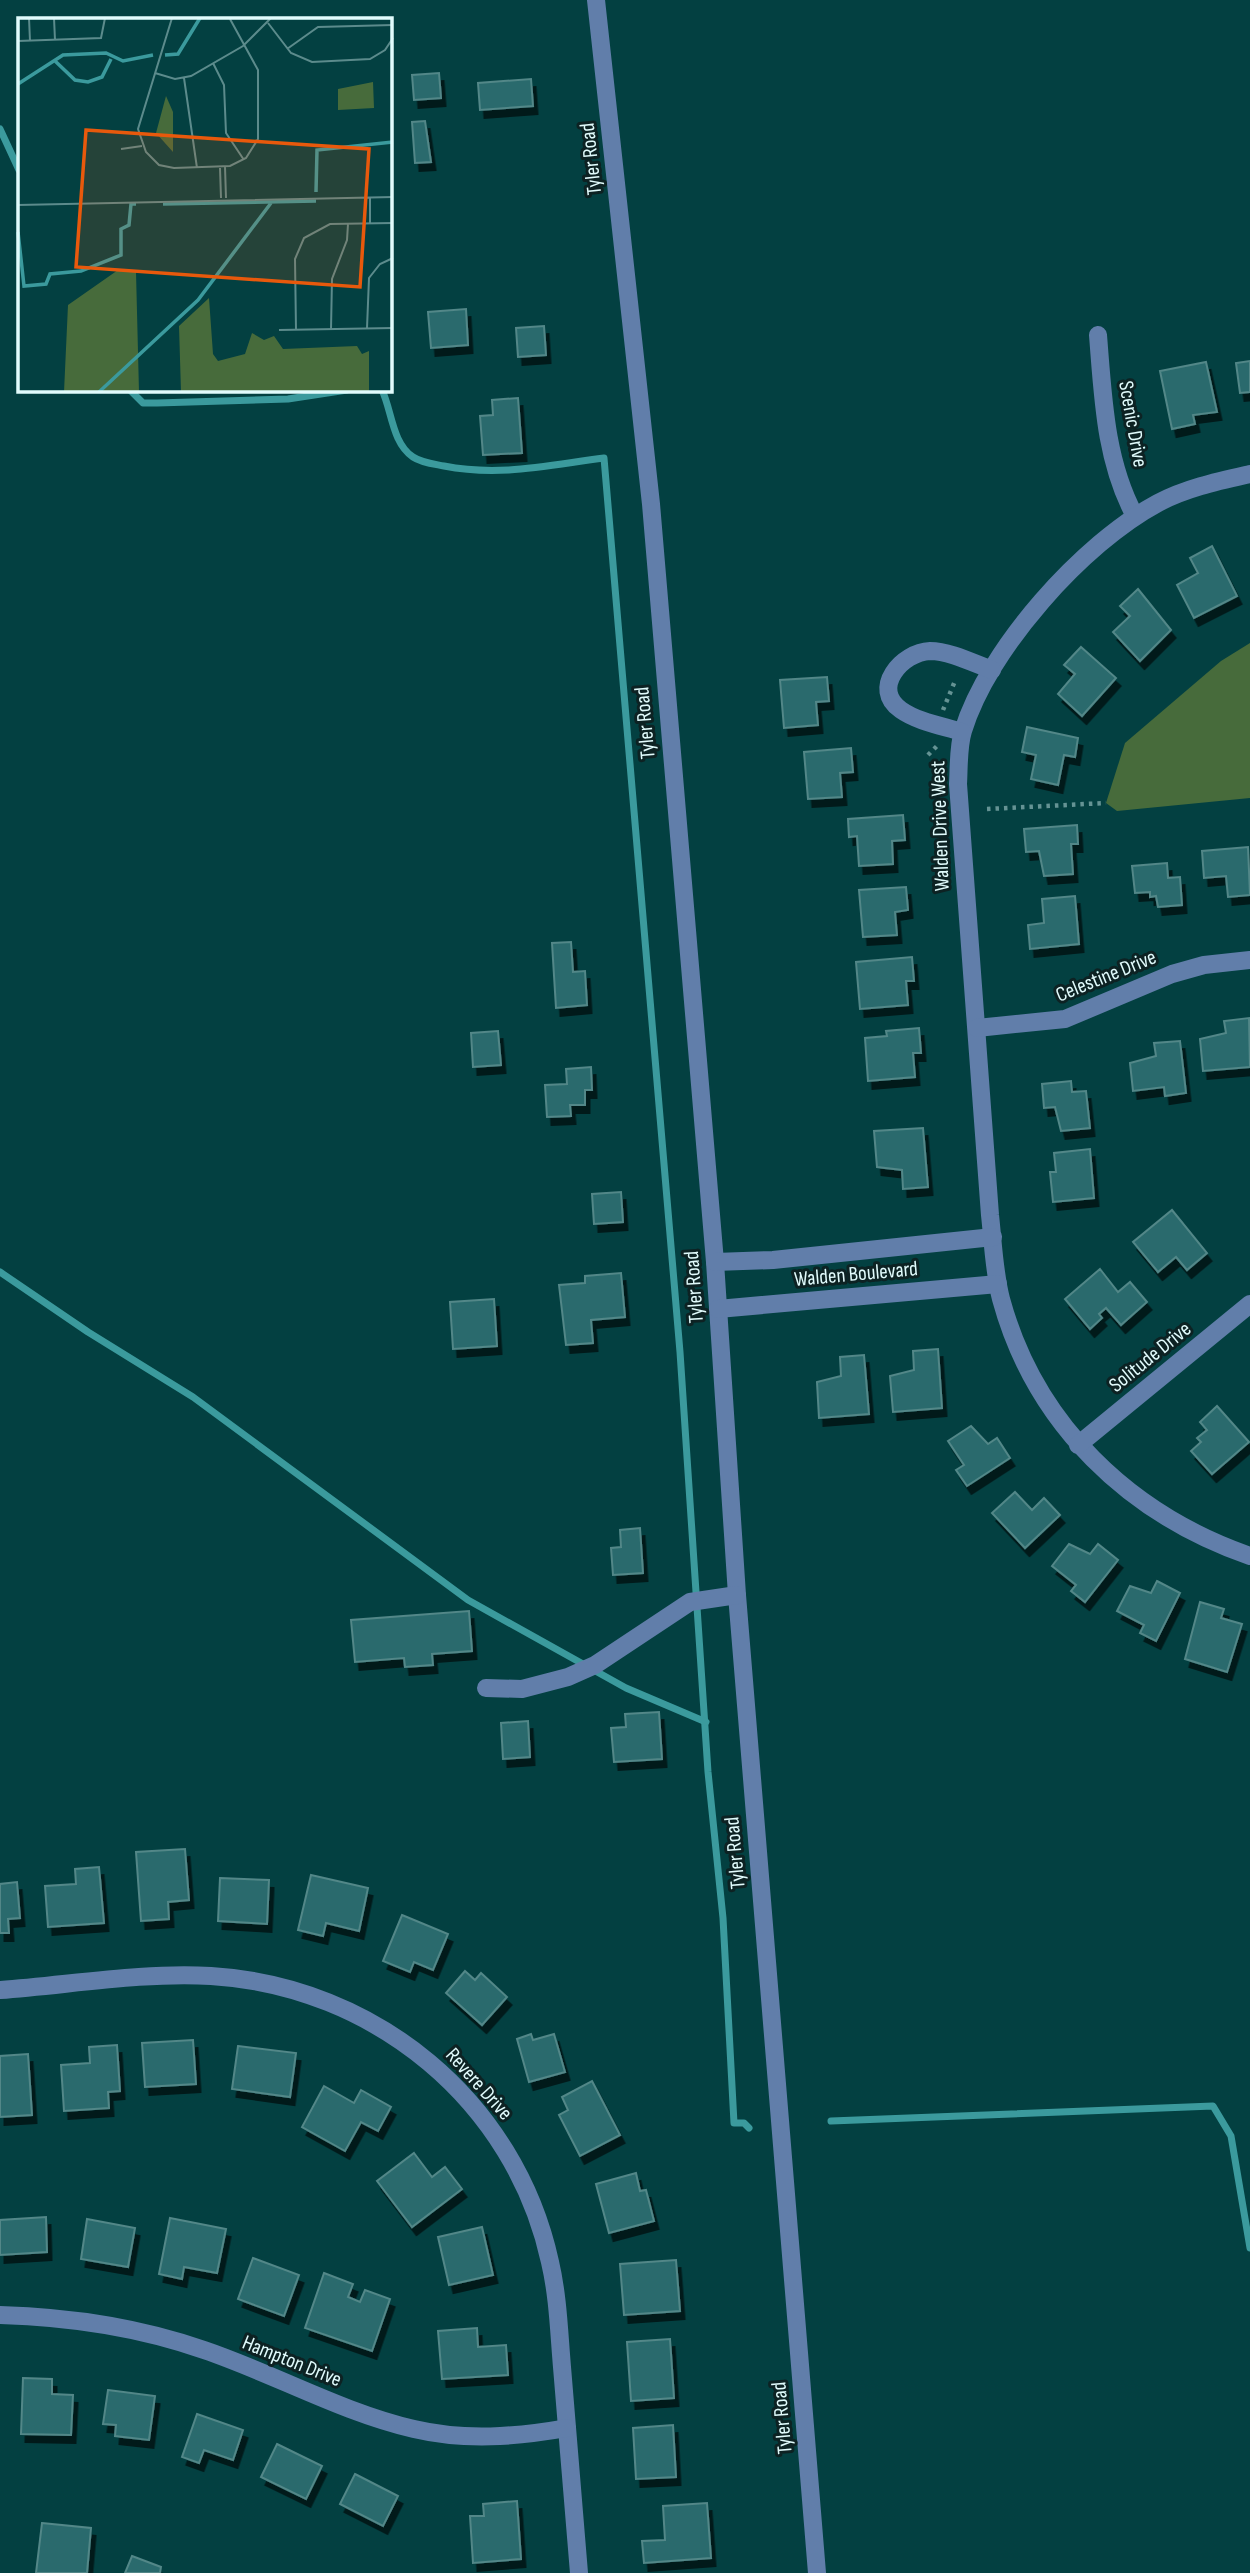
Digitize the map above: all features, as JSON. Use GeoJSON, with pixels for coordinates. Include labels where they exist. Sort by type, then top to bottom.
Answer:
{"type":"FeatureCollection","features":[{"type":"Feature","properties":{"kind":"street","name":"Tyler Road"},"geometry":{"type":"LineString","coordinates":[[596,0],[650,504],[715,1262],[737,1595],[817,2573]]}},
{"type":"Feature","properties":{"kind":"street","name":"Scenic Drive"},"geometry":{"type":"LineString","coordinates":[[1098,335],[1111,453],[1125,498],[1135,516]]}},
{"type":"Feature","properties":{"kind":"street","name":"Walden Drive West"},"geometry":{"type":"LineString","coordinates":[[1250,474],[1185,491],[1135,516],[1084,556],[1008,644],[992,670],[962,732],[958,784],[993,1237],[998,1284],[1009,1325],[1034,1377],[1078,1445],[1098,1467],[1147,1506],[1215,1543],[1250,1556]]}},
{"type":"Feature","properties":{"kind":"street"},"geometry":{"type":"LineString","coordinates":[[962,732],[899,709],[891,698],[888,683],[894,668],[910,656],[929,651],[992,670]]}},
{"type":"Feature","properties":{"kind":"street","name":"Celestine Drive"},"geometry":{"type":"LineString","coordinates":[[977,1028],[1065,1019],[1172,974],[1204,965],[1250,960]]}},
{"type":"Feature","properties":{"kind":"street","name":"Walden Boulevard"},"geometry":{"type":"LineString","coordinates":[[715,1262],[773,1260],[993,1237]]}},
{"type":"Feature","properties":{"kind":"street","name":"Walden Boulevard"},"geometry":{"type":"LineString","coordinates":[[718,1309],[998,1284]]}},
{"type":"Feature","properties":{"kind":"street","name":"Solitude Drive"},"geometry":{"type":"LineString","coordinates":[[1078,1445],[1250,1304]]}},
{"type":"Feature","properties":{"kind":"street"},"geometry":{"type":"LineString","coordinates":[[486,1688],[522,1689],[568,1677],[595,1664],[690,1602],[737,1595]]}},
{"type":"Feature","properties":{"kind":"street","name":"Revere Drive"},"geometry":{"type":"LineString","coordinates":[[0,1990],[181,1976],[251,1980],[330,2002],[383,2027],[438,2069],[479,2112],[512,2161],[533,2206],[555,2289],[579,2573]]}},
{"type":"Feature","properties":{"kind":"street","name":"Hampton Drive"},"geometry":{"type":"LineString","coordinates":[[0,2315],[53,2317],[117,2326],[180,2342],[369,2416],[414,2430],[489,2437],[527,2435],[567,2427]]}},
{"type":"Feature","properties":{"kind":"path"},"geometry":{"type":"LineString","coordinates":[[942,714],[955,681]]}},
{"type":"Feature","properties":{"kind":"path"},"geometry":{"type":"LineString","coordinates":[[928,755],[937,746]]}},
{"type":"Feature","properties":{"kind":"path"},"geometry":{"type":"LineString","coordinates":[[987,810],[1106,803]]}},
{"type":"Feature","properties":{"kind":"green space"},"geometry":{"type":"Polygon","coordinates":[[[1250,643],[1250,798],[1117,811],[1106,803],[1125,743],[1221,661],[1250,643]]]}},
{"type":"Feature","properties":{"kind":"building"},"geometry":{"type":"Polygon","coordinates":[[[439,73],[441,98],[414,100],[412,75],[439,73]]]}},
{"type":"Feature","properties":{"kind":"building"},"geometry":{"type":"Polygon","coordinates":[[[531,79],[533,106],[480,110],[478,83],[531,79]]]}},
{"type":"Feature","properties":{"kind":"building"},"geometry":{"type":"Polygon","coordinates":[[[425,121],[431,162],[415,163],[412,122],[425,121]]]}},
{"type":"Feature","properties":{"kind":"building"},"geometry":{"type":"Polygon","coordinates":[[[466,309],[468,345],[431,348],[428,312],[466,309]]]}},
{"type":"Feature","properties":{"kind":"building"},"geometry":{"type":"Polygon","coordinates":[[[544,326],[546,355],[518,357],[516,328],[544,326]]]}},
{"type":"Feature","properties":{"kind":"building"},"geometry":{"type":"Polygon","coordinates":[[[1250,361],[1250,392],[1240,393],[1236,363],[1250,361]]]}},
{"type":"Feature","properties":{"kind":"building"},"geometry":{"type":"Polygon","coordinates":[[[1206,362],[1217,412],[1193,415],[1195,424],[1172,429],[1160,371],[1206,362]]]}},
{"type":"Feature","properties":{"kind":"building"},"geometry":{"type":"Polygon","coordinates":[[[518,398],[522,453],[483,455],[480,416],[493,415],[492,400],[518,398]]]}},
{"type":"Feature","properties":{"kind":"building"},"geometry":{"type":"Polygon","coordinates":[[[1212,546],[1237,596],[1194,618],[1177,585],[1198,573],[1190,558],[1212,546]]]}},
{"type":"Feature","properties":{"kind":"building"},"geometry":{"type":"Polygon","coordinates":[[[1138,589],[1171,630],[1140,661],[1113,632],[1130,616],[1120,606],[1138,589]]]}},
{"type":"Feature","properties":{"kind":"building"},"geometry":{"type":"Polygon","coordinates":[[[1081,647],[1116,678],[1082,716],[1058,694],[1075,674],[1064,665],[1081,647]]]}},
{"type":"Feature","properties":{"kind":"building"},"geometry":{"type":"Polygon","coordinates":[[[827,677],[829,701],[816,702],[818,725],[784,728],[780,680],[827,677]]]}},
{"type":"Feature","properties":{"kind":"building"},"geometry":{"type":"Polygon","coordinates":[[[1027,727],[1078,738],[1075,757],[1064,755],[1058,785],[1031,779],[1036,755],[1022,752],[1027,727]]]}},
{"type":"Feature","properties":{"kind":"building"},"geometry":{"type":"Polygon","coordinates":[[[851,748],[853,772],[840,773],[842,797],[808,799],[804,752],[851,748]]]}},
{"type":"Feature","properties":{"kind":"building"},"geometry":{"type":"Polygon","coordinates":[[[903,815],[905,840],[892,841],[893,864],[859,866],[857,836],[849,837],[848,819],[903,815]]]}},
{"type":"Feature","properties":{"kind":"building"},"geometry":{"type":"Polygon","coordinates":[[[1077,825],[1078,844],[1071,844],[1073,874],[1044,876],[1039,851],[1026,852],[1024,829],[1077,825]]]}},
{"type":"Feature","properties":{"kind":"building"},"geometry":{"type":"Polygon","coordinates":[[[1248,847],[1250,895],[1228,897],[1226,876],[1204,878],[1202,851],[1248,847]]]}},
{"type":"Feature","properties":{"kind":"building"},"geometry":{"type":"Polygon","coordinates":[[[1167,863],[1168,878],[1180,877],[1182,905],[1158,907],[1156,896],[1150,897],[1150,892],[1135,893],[1132,866],[1167,863]]]}},
{"type":"Feature","properties":{"kind":"building"},"geometry":{"type":"Polygon","coordinates":[[[906,887],[908,910],[895,912],[897,935],[863,937],[859,890],[906,887]]]}},
{"type":"Feature","properties":{"kind":"building"},"geometry":{"type":"Polygon","coordinates":[[[1075,896],[1079,944],[1030,949],[1028,925],[1044,923],[1042,899],[1075,896]]]}},
{"type":"Feature","properties":{"kind":"building"},"geometry":{"type":"Polygon","coordinates":[[[571,942],[573,972],[585,971],[587,1005],[556,1008],[552,943],[571,942]]]}},
{"type":"Feature","properties":{"kind":"building"},"geometry":{"type":"Polygon","coordinates":[[[912,957],[914,981],[906,981],[908,1005],[860,1009],[856,962],[912,957]]]}},
{"type":"Feature","properties":{"kind":"building"},"geometry":{"type":"Polygon","coordinates":[[[1249,1018],[1250,1067],[1203,1071],[1200,1039],[1226,1033],[1224,1021],[1249,1018]]]}},
{"type":"Feature","properties":{"kind":"building"},"geometry":{"type":"Polygon","coordinates":[[[919,1028],[921,1053],[913,1053],[915,1077],[868,1081],[865,1038],[887,1036],[886,1031],[919,1028]]]}},
{"type":"Feature","properties":{"kind":"building"},"geometry":{"type":"Polygon","coordinates":[[[498,1031],[501,1065],[473,1067],[471,1033],[498,1031]]]}},
{"type":"Feature","properties":{"kind":"building"},"geometry":{"type":"Polygon","coordinates":[[[1180,1041],[1186,1093],[1165,1096],[1164,1087],[1133,1091],[1130,1063],[1156,1056],[1154,1043],[1180,1041]]]}},
{"type":"Feature","properties":{"kind":"building"},"geometry":{"type":"Polygon","coordinates":[[[591,1067],[592,1090],[585,1090],[585,1105],[570,1105],[571,1116],[547,1117],[545,1085],[567,1084],[566,1069],[591,1067]]]}},
{"type":"Feature","properties":{"kind":"building"},"geometry":{"type":"Polygon","coordinates":[[[1071,1081],[1072,1092],[1086,1091],[1090,1128],[1061,1131],[1055,1107],[1044,1108],[1042,1084],[1071,1081]]]}},
{"type":"Feature","properties":{"kind":"building"},"geometry":{"type":"Polygon","coordinates":[[[923,1128],[928,1187],[903,1189],[902,1170],[877,1167],[874,1131],[923,1128]]]}},
{"type":"Feature","properties":{"kind":"building"},"geometry":{"type":"Polygon","coordinates":[[[1090,1149],[1094,1198],[1053,1202],[1050,1172],[1056,1172],[1054,1153],[1090,1149]]]}},
{"type":"Feature","properties":{"kind":"building"},"geometry":{"type":"Polygon","coordinates":[[[621,1192],[623,1222],[594,1224],[592,1194],[621,1192]]]}},
{"type":"Feature","properties":{"kind":"building"},"geometry":{"type":"Polygon","coordinates":[[[1172,1210],[1207,1253],[1187,1270],[1176,1257],[1158,1272],[1133,1242],[1172,1210]]]}},
{"type":"Feature","properties":{"kind":"building"},"geometry":{"type":"Polygon","coordinates":[[[1100,1269],[1118,1292],[1130,1282],[1147,1302],[1121,1325],[1106,1308],[1099,1314],[1102,1318],[1090,1329],[1065,1299],[1100,1269]]]}},
{"type":"Feature","properties":{"kind":"building"},"geometry":{"type":"Polygon","coordinates":[[[621,1273],[625,1317],[591,1320],[593,1343],[566,1345],[559,1285],[585,1283],[585,1276],[621,1273]]]}},
{"type":"Feature","properties":{"kind":"building"},"geometry":{"type":"Polygon","coordinates":[[[494,1299],[497,1346],[453,1349],[450,1302],[494,1299]]]}},
{"type":"Feature","properties":{"kind":"building"},"geometry":{"type":"Polygon","coordinates":[[[938,1349],[942,1408],[893,1412],[890,1376],[914,1370],[913,1351],[938,1349]]]}},
{"type":"Feature","properties":{"kind":"building"},"geometry":{"type":"Polygon","coordinates":[[[864,1355],[869,1414],[819,1418],[817,1382],[841,1376],[840,1357],[864,1355]]]}},
{"type":"Feature","properties":{"kind":"building"},"geometry":{"type":"Polygon","coordinates":[[[1217,1406],[1249,1442],[1212,1474],[1191,1451],[1201,1442],[1197,1438],[1207,1430],[1200,1422],[1217,1406]]]}},
{"type":"Feature","properties":{"kind":"building"},"geometry":{"type":"Polygon","coordinates":[[[971,1426],[988,1444],[997,1438],[1010,1458],[967,1486],[956,1470],[964,1465],[948,1441],[971,1426]]]}},
{"type":"Feature","properties":{"kind":"building"},"geometry":{"type":"Polygon","coordinates":[[[1015,1492],[1032,1510],[1044,1498],[1060,1515],[1025,1548],[992,1513],[1015,1492]]]}},
{"type":"Feature","properties":{"kind":"building"},"geometry":{"type":"Polygon","coordinates":[[[640,1528],[643,1573],[613,1575],[611,1548],[621,1547],[620,1530],[640,1528]]]}},
{"type":"Feature","properties":{"kind":"building"},"geometry":{"type":"Polygon","coordinates":[[[1069,1544],[1090,1554],[1098,1544],[1118,1560],[1085,1602],[1071,1591],[1076,1585],[1052,1566],[1069,1544]]]}},
{"type":"Feature","properties":{"kind":"building"},"geometry":{"type":"Polygon","coordinates":[[[1157,1581],[1180,1593],[1156,1641],[1140,1633],[1144,1625],[1117,1611],[1130,1586],[1151,1593],[1157,1581]]]}},
{"type":"Feature","properties":{"kind":"building"},"geometry":{"type":"Polygon","coordinates":[[[1200,1602],[1224,1609],[1221,1618],[1242,1624],[1227,1672],[1185,1659],[1200,1602]]]}},
{"type":"Feature","properties":{"kind":"building"},"geometry":{"type":"Polygon","coordinates":[[[469,1611],[472,1651],[432,1654],[433,1665],[405,1667],[404,1658],[355,1662],[351,1620],[469,1611]]]}},
{"type":"Feature","properties":{"kind":"building"},"geometry":{"type":"Polygon","coordinates":[[[659,1712],[662,1759],[614,1762],[611,1728],[626,1727],[625,1714],[659,1712]]]}},
{"type":"Feature","properties":{"kind":"building"},"geometry":{"type":"Polygon","coordinates":[[[528,1721],[530,1757],[503,1759],[501,1723],[528,1721]]]}},
{"type":"Feature","properties":{"kind":"building"},"geometry":{"type":"Polygon","coordinates":[[[185,1849],[189,1900],[168,1902],[169,1919],[141,1921],[136,1852],[185,1849]]]}},
{"type":"Feature","properties":{"kind":"building"},"geometry":{"type":"Polygon","coordinates":[[[99,1867],[104,1923],[48,1927],[45,1886],[76,1884],[75,1869],[99,1867]]]}},
{"type":"Feature","properties":{"kind":"building"},"geometry":{"type":"Polygon","coordinates":[[[311,1875],[368,1888],[359,1931],[326,1923],[323,1936],[298,1930],[311,1875]]]}},
{"type":"Feature","properties":{"kind":"building"},"geometry":{"type":"Polygon","coordinates":[[[220,1878],[269,1880],[267,1924],[218,1921],[220,1878]]]}},
{"type":"Feature","properties":{"kind":"building"},"geometry":{"type":"Polygon","coordinates":[[[17,1882],[20,1918],[8,1919],[9,1933],[0,1933],[0,1884],[17,1882]]]}},
{"type":"Feature","properties":{"kind":"building"},"geometry":{"type":"Polygon","coordinates":[[[402,1915],[448,1934],[433,1970],[414,1962],[410,1972],[383,1961],[402,1915]]]}},
{"type":"Feature","properties":{"kind":"building"},"geometry":{"type":"Polygon","coordinates":[[[465,1971],[475,1980],[481,1973],[507,1997],[482,2025],[446,1993],[465,1971]]]}},
{"type":"Feature","properties":{"kind":"building"},"geometry":{"type":"Polygon","coordinates":[[[531,2034],[533,2040],[554,2034],[565,2072],[529,2082],[517,2039],[531,2034]]]}},
{"type":"Feature","properties":{"kind":"building"},"geometry":{"type":"Polygon","coordinates":[[[193,2040],[196,2084],[145,2087],[142,2043],[193,2040]]]}},
{"type":"Feature","properties":{"kind":"building"},"geometry":{"type":"Polygon","coordinates":[[[117,2045],[120,2091],[108,2092],[109,2108],[64,2111],[61,2065],[90,2063],[89,2047],[117,2045]]]}},
{"type":"Feature","properties":{"kind":"building"},"geometry":{"type":"Polygon","coordinates":[[[238,2046],[296,2053],[290,2097],[232,2089],[238,2046]]]}},
{"type":"Feature","properties":{"kind":"building"},"geometry":{"type":"Polygon","coordinates":[[[28,2054],[32,2115],[0,2117],[0,2056],[28,2054]]]}},
{"type":"Feature","properties":{"kind":"building"},"geometry":{"type":"Polygon","coordinates":[[[592,2081],[620,2135],[580,2156],[559,2115],[568,2110],[562,2097],[592,2081]]]}},
{"type":"Feature","properties":{"kind":"building"},"geometry":{"type":"Polygon","coordinates":[[[324,2086],[354,2103],[361,2090],[391,2107],[378,2131],[361,2122],[345,2151],[302,2127],[324,2086]]]}},
{"type":"Feature","properties":{"kind":"building"},"geometry":{"type":"Polygon","coordinates":[[[414,2153],[432,2177],[445,2167],[462,2189],[412,2227],[377,2181],[414,2153]]]}},
{"type":"Feature","properties":{"kind":"building"},"geometry":{"type":"Polygon","coordinates":[[[636,2173],[640,2191],[646,2190],[654,2221],[609,2233],[596,2184],[636,2173]]]}},
{"type":"Feature","properties":{"kind":"building"},"geometry":{"type":"Polygon","coordinates":[[[46,2217],[47,2252],[0,2255],[0,2220],[46,2217]]]}},
{"type":"Feature","properties":{"kind":"building"},"geometry":{"type":"Polygon","coordinates":[[[170,2218],[226,2229],[217,2273],[184,2267],[182,2279],[159,2274],[170,2218]]]}},
{"type":"Feature","properties":{"kind":"building"},"geometry":{"type":"Polygon","coordinates":[[[87,2219],[135,2228],[128,2267],[81,2259],[87,2219]]]}},
{"type":"Feature","properties":{"kind":"building"},"geometry":{"type":"Polygon","coordinates":[[[482,2227],[493,2275],[449,2285],[438,2237],[482,2227]]]}},
{"type":"Feature","properties":{"kind":"building"},"geometry":{"type":"Polygon","coordinates":[[[253,2258],[299,2275],[284,2316],[238,2299],[253,2258]]]}},
{"type":"Feature","properties":{"kind":"building"},"geometry":{"type":"Polygon","coordinates":[[[676,2260],[680,2311],[624,2315],[620,2264],[676,2260]]]}},
{"type":"Feature","properties":{"kind":"building"},"geometry":{"type":"Polygon","coordinates":[[[324,2273],[353,2284],[348,2297],[360,2302],[365,2290],[390,2299],[372,2351],[305,2328],[324,2273]]]}},
{"type":"Feature","properties":{"kind":"building"},"geometry":{"type":"Polygon","coordinates":[[[477,2328],[478,2347],[506,2345],[508,2375],[442,2379],[438,2331],[477,2328]]]}},
{"type":"Feature","properties":{"kind":"building"},"geometry":{"type":"Polygon","coordinates":[[[670,2339],[674,2398],[631,2401],[627,2342],[670,2339]]]}},
{"type":"Feature","properties":{"kind":"building"},"geometry":{"type":"Polygon","coordinates":[[[23,2378],[52,2379],[52,2394],[73,2395],[71,2435],[21,2434],[23,2378]]]}},
{"type":"Feature","properties":{"kind":"building"},"geometry":{"type":"Polygon","coordinates":[[[108,2390],[155,2396],[149,2440],[115,2436],[116,2425],[103,2424],[108,2390]]]}},
{"type":"Feature","properties":{"kind":"building"},"geometry":{"type":"Polygon","coordinates":[[[197,2414],[243,2430],[233,2460],[204,2450],[199,2463],[182,2457],[197,2414]]]}},
{"type":"Feature","properties":{"kind":"building"},"geometry":{"type":"Polygon","coordinates":[[[673,2425],[676,2477],[636,2479],[633,2428],[673,2425]]]}},
{"type":"Feature","properties":{"kind":"building"},"geometry":{"type":"Polygon","coordinates":[[[277,2444],[322,2466],[306,2499],[261,2477],[277,2444]]]}},
{"type":"Feature","properties":{"kind":"building"},"geometry":{"type":"Polygon","coordinates":[[[355,2474],[398,2496],[383,2526],[340,2504],[355,2474]]]}},
{"type":"Feature","properties":{"kind":"building"},"geometry":{"type":"Polygon","coordinates":[[[517,2501],[521,2559],[473,2563],[470,2516],[484,2516],[483,2504],[517,2501]]]}},
{"type":"Feature","properties":{"kind":"building"},"geometry":{"type":"Polygon","coordinates":[[[707,2503],[711,2558],[644,2563],[642,2541],[665,2540],[663,2506],[707,2503]]]}},
{"type":"Feature","properties":{"kind":"building"},"geometry":{"type":"Polygon","coordinates":[[[42,2523],[91,2528],[87,2573],[36,2573],[42,2523]]]}},
{"type":"Feature","properties":{"kind":"building"},"geometry":{"type":"Polygon","coordinates":[[[132,2556],[161,2567],[160,2573],[125,2573],[132,2556]]]}},
{"type":"Feature","properties":{"kind":"waterway"},"geometry":{"type":"LineString","coordinates":[[0,129],[18,168]]}},
{"type":"Feature","properties":{"kind":"waterway"},"geometry":{"type":"LineString","coordinates":[[132,392],[143,403],[288,399],[334,392]]}},
{"type":"Feature","properties":{"kind":"waterway"},"geometry":{"type":"LineString","coordinates":[[383,392],[401,444],[413,457],[424,462],[465,469],[505,470],[604,458],[680,1352],[708,1772],[723,1918],[734,2123],[744,2123],[749,2128]]}},
{"type":"Feature","properties":{"kind":"waterway"},"geometry":{"type":"LineString","coordinates":[[0,1272],[88,1332],[193,1397],[468,1600],[626,1688],[706,1722]]}},
{"type":"Feature","properties":{"kind":"waterway"},"geometry":{"type":"LineString","coordinates":[[831,2121],[1213,2106],[1231,2136],[1250,2248]]}}]}
